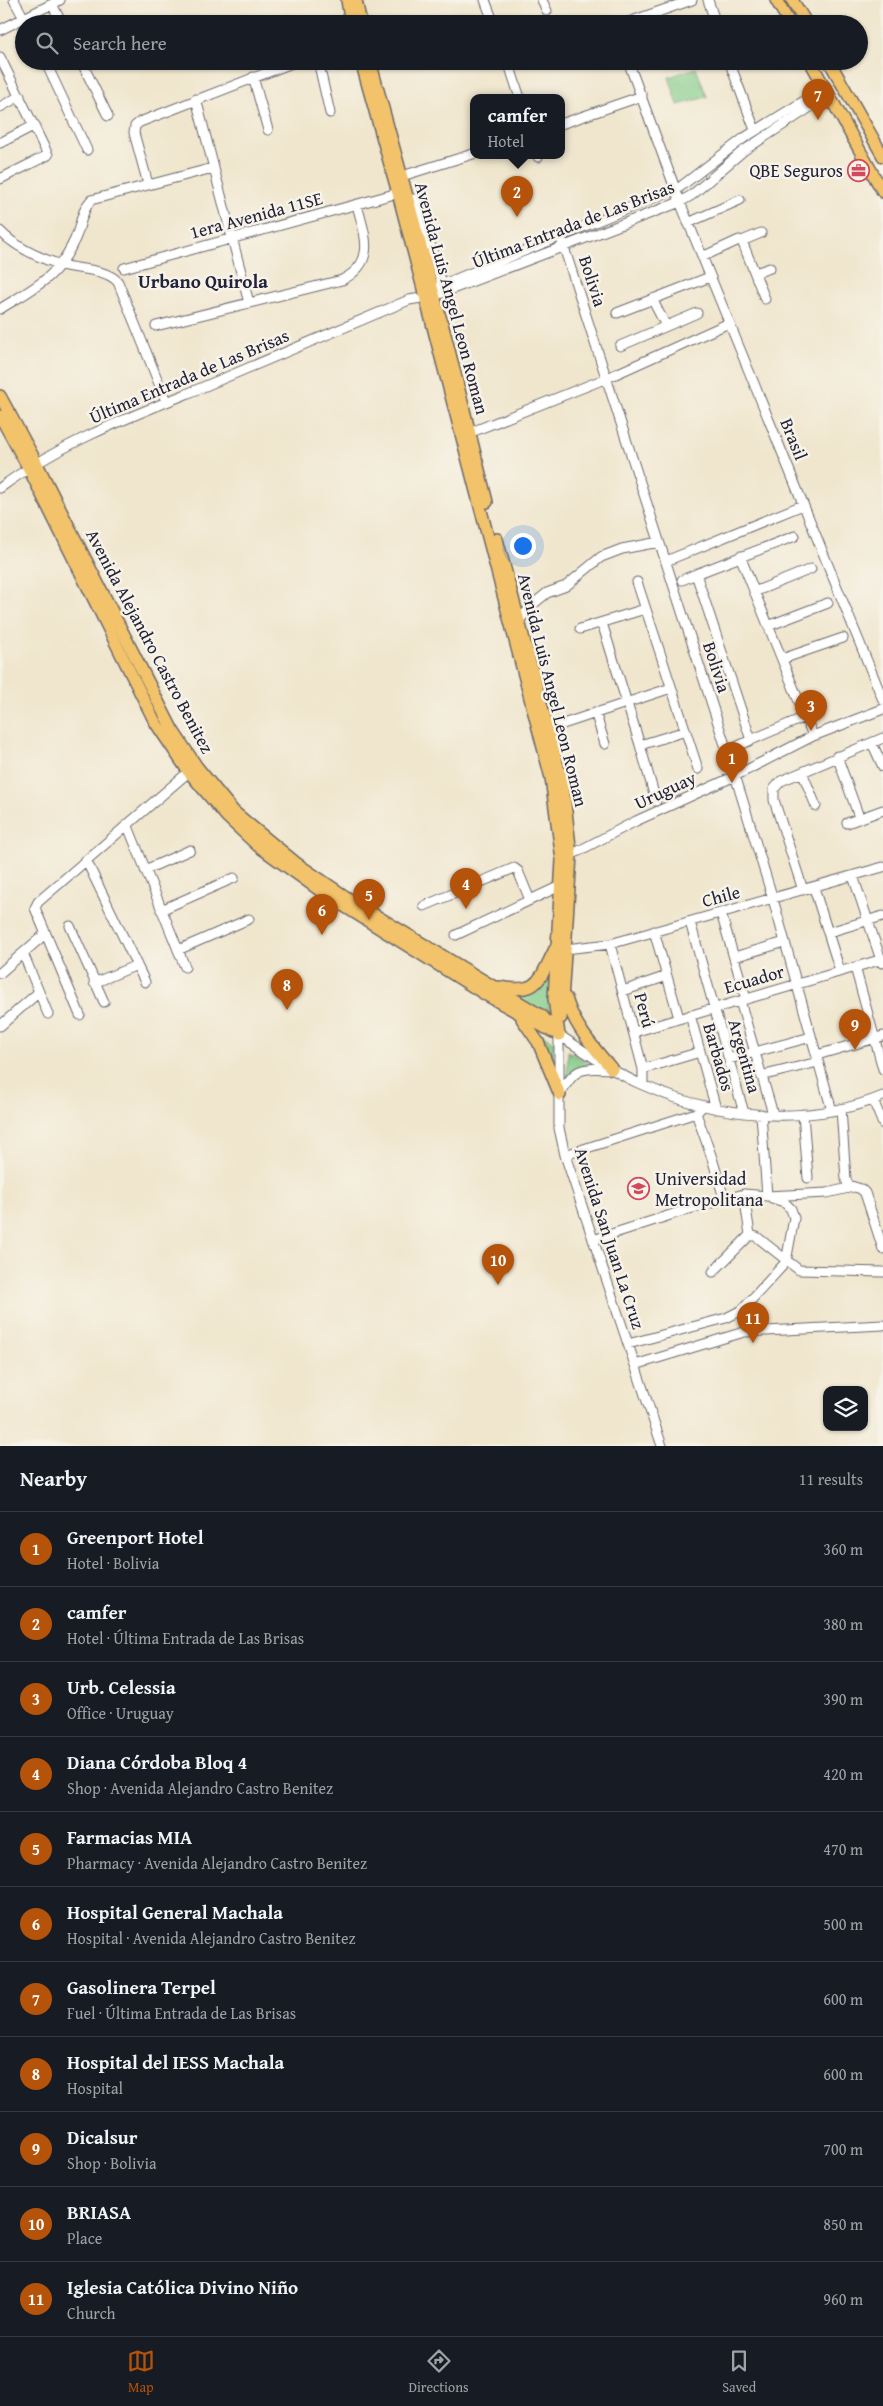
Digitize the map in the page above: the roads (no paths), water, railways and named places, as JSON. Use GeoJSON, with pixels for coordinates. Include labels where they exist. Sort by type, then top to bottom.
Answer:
{"type":"FeatureCollection","features":[{"type":"Feature","properties":{"kind":"main road"},"geometry":{"type":"LineString","coordinates":[[346,0],[349,15]]}},
{"type":"Feature","properties":{"kind":"main road"},"geometry":{"type":"LineString","coordinates":[[356,0],[359,15]]}},
{"type":"Feature","properties":{"kind":"main road"},"geometry":{"type":"LineString","coordinates":[[776,0],[785,15]]}},
{"type":"Feature","properties":{"kind":"main road"},"geometry":{"type":"LineString","coordinates":[[792,0],[801,15]]}},
{"type":"Feature","properties":{"kind":"main road","name":"Avenida Luis Angel Leon Roman"},"geometry":{"type":"LineString","coordinates":[[363,70],[469,433],[515,608],[514,639],[555,797],[562,860],[560,886],[564,992],[559,1035]]}},
{"type":"Feature","properties":{"kind":"main road","name":"Avenida Luis Angel Leon Roman"},"geometry":{"type":"LineString","coordinates":[[373,70],[408,200],[498,573],[530,662],[564,792],[571,856],[554,998],[559,1035]]}},
{"type":"Feature","properties":{"kind":"main road"},"geometry":{"type":"LineString","coordinates":[[815,70],[883,192]]}},
{"type":"Feature","properties":{"kind":"main road"},"geometry":{"type":"LineString","coordinates":[[834,70],[883,156]]}},
{"type":"Feature","properties":{"kind":"main road","name":"Avenida Alejandro Castro Benitez"},"geometry":{"type":"LineString","coordinates":[[0,396],[155,722],[227,817],[291,871],[514,1011],[559,1035]]}},
{"type":"Feature","properties":{"kind":"main road","name":"Avenida Alejandro Castro Benitez"},"geometry":{"type":"LineString","coordinates":[[0,416],[32,464]]}},
{"type":"Feature","properties":{"kind":"main road"},"geometry":{"type":"LineString","coordinates":[[498,573],[504,585],[510,610],[514,611],[515,608]]}},
{"type":"Feature","properties":{"kind":"main road"},"geometry":{"type":"LineString","coordinates":[[514,639],[515,635],[519,636],[524,654],[530,662]]}},
{"type":"Feature","properties":{"kind":"main road","name":"Avenida Alejandro Castro Benitez"},"geometry":{"type":"LineString","coordinates":[[192,769],[234,812],[296,863],[355,903],[542,1016],[559,1035]]}},
{"type":"Feature","properties":{"kind":"main road"},"geometry":{"type":"LineString","coordinates":[[492,986],[518,990],[527,989],[537,983],[561,948]]}},
{"type":"Feature","properties":{"kind":"main road"},"geometry":{"type":"LineString","coordinates":[[564,992],[570,1012],[578,1025],[612,1069]]}},
{"type":"Feature","properties":{"kind":"main road"},"geometry":{"type":"LineString","coordinates":[[514,1011],[531,1030],[538,1042],[560,1095]]}},
{"type":"Feature","properties":{"kind":"street"},"geometry":{"type":"LineString","coordinates":[[14,0],[23,15]]}},
{"type":"Feature","properties":{"kind":"street"},"geometry":{"type":"LineString","coordinates":[[485,0],[491,15]]}},
{"type":"Feature","properties":{"kind":"street"},"geometry":{"type":"LineString","coordinates":[[542,0],[547,11]]}},
{"type":"Feature","properties":{"kind":"street"},"geometry":{"type":"LineString","coordinates":[[650,15],[692,0]]}},
{"type":"Feature","properties":{"kind":"street"},"geometry":{"type":"LineString","coordinates":[[708,0],[713,15]]}},
{"type":"Feature","properties":{"kind":"street"},"geometry":{"type":"LineString","coordinates":[[35,15],[57,1],[60,15]]}},
{"type":"Feature","properties":{"kind":"street"},"geometry":{"type":"LineString","coordinates":[[0,30],[15,25]]}},
{"type":"Feature","properties":{"kind":"street"},"geometry":{"type":"LineString","coordinates":[[0,57],[2,67],[20,96],[48,155],[0,179]]}},
{"type":"Feature","properties":{"kind":"street"},"geometry":{"type":"LineString","coordinates":[[49,70],[86,150]]}},
{"type":"Feature","properties":{"kind":"street"},"geometry":{"type":"LineString","coordinates":[[85,70],[108,116]]}},
{"type":"Feature","properties":{"kind":"street"},"geometry":{"type":"LineString","coordinates":[[148,184],[134,133],[135,126],[140,122],[196,99],[274,70]]}},
{"type":"Feature","properties":{"kind":"street"},"geometry":{"type":"LineString","coordinates":[[320,70],[330,114]]}},
{"type":"Feature","properties":{"kind":"street"},"geometry":{"type":"LineString","coordinates":[[512,70],[519,94]]}},
{"type":"Feature","properties":{"kind":"street","name":"Brasil"},"geometry":{"type":"LineString","coordinates":[[632,70],[675,190],[883,700]]}},
{"type":"Feature","properties":{"kind":"street"},"geometry":{"type":"LineString","coordinates":[[732,70],[755,130]]}},
{"type":"Feature","properties":{"kind":"street"},"geometry":{"type":"LineString","coordinates":[[253,78],[268,130]]}},
{"type":"Feature","properties":{"kind":"street","name":"Última Entrada de Las Brisas"},"geometry":{"type":"LineString","coordinates":[[0,488],[32,464],[166,401],[429,293],[560,235],[675,190],[686,184],[755,130],[827,92]]}},
{"type":"Feature","properties":{"kind":"street","name":"Última Entrada de Las Brisas"},"geometry":{"type":"LineString","coordinates":[[429,293],[564,246],[680,202],[692,195],[743,151],[827,92]]}},
{"type":"Feature","properties":{"kind":"street"},"geometry":{"type":"LineString","coordinates":[[0,106],[20,96]]}},
{"type":"Feature","properties":{"kind":"street"},"geometry":{"type":"LineString","coordinates":[[565,123],[642,96]]}},
{"type":"Feature","properties":{"kind":"street"},"geometry":{"type":"LineString","coordinates":[[196,99],[249,303]]}},
{"type":"Feature","properties":{"kind":"street"},"geometry":{"type":"LineString","coordinates":[[0,143],[35,125]]}},
{"type":"Feature","properties":{"kind":"street"},"geometry":{"type":"LineString","coordinates":[[402,176],[470,155]]}},
{"type":"Feature","properties":{"kind":"street"},"geometry":{"type":"LineString","coordinates":[[0,309],[49,277],[61,265],[75,238],[87,205],[91,200],[213,168]]}},
{"type":"Feature","properties":{"kind":"street","name":"1era Avenida 11SE"},"geometry":{"type":"LineString","coordinates":[[124,268],[398,193]]}},
{"type":"Feature","properties":{"kind":"street"},"geometry":{"type":"LineString","coordinates":[[688,222],[740,200]]}},
{"type":"Feature","properties":{"kind":"street"},"geometry":{"type":"LineString","coordinates":[[156,326],[342,280],[353,275],[361,266],[367,242],[357,205]]}},
{"type":"Feature","properties":{"kind":"street"},"geometry":{"type":"LineString","coordinates":[[0,231],[21,247],[61,265],[106,273],[118,282],[166,401]]}},
{"type":"Feature","properties":{"kind":"street"},"geometry":{"type":"LineString","coordinates":[[702,257],[739,240],[742,241],[761,234]]}},
{"type":"Feature","properties":{"kind":"street","name":"Bolivia"},"geometry":{"type":"LineString","coordinates":[[560,235],[773,899],[818,1058],[837,1110],[846,1179],[848,1185],[853,1187]]}},
{"type":"Feature","properties":{"kind":"street"},"geometry":{"type":"LineString","coordinates":[[742,241],[766,299]]}},
{"type":"Feature","properties":{"kind":"street"},"geometry":{"type":"LineString","coordinates":[[756,273],[770,268]]}},
{"type":"Feature","properties":{"kind":"street"},"geometry":{"type":"LineString","coordinates":[[617,313],[710,277]]}},
{"type":"Feature","properties":{"kind":"street"},"geometry":{"type":"LineString","coordinates":[[652,299],[666,326]]}},
{"type":"Feature","properties":{"kind":"street"},"geometry":{"type":"LineString","coordinates":[[620,346],[697,313]]}},
{"type":"Feature","properties":{"kind":"street"},"geometry":{"type":"LineString","coordinates":[[469,433],[606,378],[729,323]]}},
{"type":"Feature","properties":{"kind":"street"},"geometry":{"type":"LineString","coordinates":[[666,561],[803,505]]}},
{"type":"Feature","properties":{"kind":"street"},"geometry":{"type":"LineString","coordinates":[[682,580],[795,536]]}},
{"type":"Feature","properties":{"kind":"street"},"geometry":{"type":"LineString","coordinates":[[515,622],[547,593],[566,586],[601,557],[622,549],[660,542]]}},
{"type":"Feature","properties":{"kind":"street"},"geometry":{"type":"LineString","coordinates":[[740,556],[813,736]]}},
{"type":"Feature","properties":{"kind":"street"},"geometry":{"type":"LineString","coordinates":[[754,592],[811,569]]}},
{"type":"Feature","properties":{"kind":"street"},"geometry":{"type":"LineString","coordinates":[[696,574],[751,740]]}},
{"type":"Feature","properties":{"kind":"street"},"geometry":{"type":"LineString","coordinates":[[637,582],[698,769]]}},
{"type":"Feature","properties":{"kind":"street"},"geometry":{"type":"LineString","coordinates":[[768,626],[828,602]]}},
{"type":"Feature","properties":{"kind":"street"},"geometry":{"type":"LineString","coordinates":[[580,629],[645,609]]}},
{"type":"Feature","properties":{"kind":"street"},"geometry":{"type":"LineString","coordinates":[[602,622],[628,702],[656,801]]}},
{"type":"Feature","properties":{"kind":"street"},"geometry":{"type":"LineString","coordinates":[[782,659],[843,638]]}},
{"type":"Feature","properties":{"kind":"street"},"geometry":{"type":"LineString","coordinates":[[548,730],[595,712],[671,688]]}},
{"type":"Feature","properties":{"kind":"street","name":"Uruguay"},"geometry":{"type":"LineString","coordinates":[[571,856],[636,821],[735,776],[813,736],[883,708]]}},
{"type":"Feature","properties":{"kind":"street"},"geometry":{"type":"LineString","coordinates":[[595,712],[605,744]]}},
{"type":"Feature","properties":{"kind":"street"},"geometry":{"type":"LineString","coordinates":[[736,747],[805,717]]}},
{"type":"Feature","properties":{"kind":"street"},"geometry":{"type":"LineString","coordinates":[[640,745],[686,730]]}},
{"type":"Feature","properties":{"kind":"street"},"geometry":{"type":"LineString","coordinates":[[804,890],[773,795],[777,784],[883,738]]}},
{"type":"Feature","properties":{"kind":"street"},"geometry":{"type":"LineString","coordinates":[[872,743],[883,767]]}},
{"type":"Feature","properties":{"kind":"street"},"geometry":{"type":"LineString","coordinates":[[838,756],[859,818]]}},
{"type":"Feature","properties":{"kind":"street"},"geometry":{"type":"LineString","coordinates":[[80,1014],[35,908],[38,902],[192,769]]}},
{"type":"Feature","properties":{"kind":"street"},"geometry":{"type":"LineString","coordinates":[[802,772],[816,806]]}},
{"type":"Feature","properties":{"kind":"street"},"geometry":{"type":"LineString","coordinates":[[847,823],[883,810]]}},
{"type":"Feature","properties":{"kind":"street"},"geometry":{"type":"LineString","coordinates":[[128,824],[185,967]]}},
{"type":"Feature","properties":{"kind":"street"},"geometry":{"type":"LineString","coordinates":[[145,870],[190,850]]}},
{"type":"Feature","properties":{"kind":"street"},"geometry":{"type":"LineString","coordinates":[[86,860],[145,982]]}},
{"type":"Feature","properties":{"kind":"street","name":"Chile"},"geometry":{"type":"LineString","coordinates":[[561,948],[610,944],[883,867]]}},
{"type":"Feature","properties":{"kind":"street"},"geometry":{"type":"LineString","coordinates":[[424,906],[514,868],[518,870],[530,900]]}},
{"type":"Feature","properties":{"kind":"street"},"geometry":{"type":"LineString","coordinates":[[853,876],[882,961]]}},
{"type":"Feature","properties":{"kind":"street"},"geometry":{"type":"LineString","coordinates":[[161,910],[234,878]]}},
{"type":"Feature","properties":{"kind":"street"},"geometry":{"type":"LineString","coordinates":[[456,935],[560,886]]}},
{"type":"Feature","properties":{"kind":"street"},"geometry":{"type":"LineString","coordinates":[[814,888],[840,971]]}},
{"type":"Feature","properties":{"kind":"street"},"geometry":{"type":"LineString","coordinates":[[721,913],[734,957],[760,1076],[773,1114]]}},
{"type":"Feature","properties":{"kind":"street"},"geometry":{"type":"LineString","coordinates":[[828,932],[883,916]]}},
{"type":"Feature","properties":{"kind":"street"},"geometry":{"type":"LineString","coordinates":[[178,950],[249,919]]}},
{"type":"Feature","properties":{"kind":"street","name":"Argentina"},"geometry":{"type":"LineString","coordinates":[[690,922],[744,1113]]}},
{"type":"Feature","properties":{"kind":"street"},"geometry":{"type":"LineString","coordinates":[[70,926],[104,1002]]}},
{"type":"Feature","properties":{"kind":"street"},"geometry":{"type":"LineString","coordinates":[[654,932],[679,1018]]}},
{"type":"Feature","properties":{"kind":"street"},"geometry":{"type":"LineString","coordinates":[[0,973],[45,934]]}},
{"type":"Feature","properties":{"kind":"street"},"geometry":{"type":"LineString","coordinates":[[734,957],[785,942]]}},
{"type":"Feature","properties":{"kind":"street","name":"Perú"},"geometry":{"type":"LineString","coordinates":[[610,944],[643,1069],[643,1085]]}},
{"type":"Feature","properties":{"kind":"street"},"geometry":{"type":"LineString","coordinates":[[23,953],[48,1014]]}},
{"type":"Feature","properties":{"kind":"street","name":"Ecuador"},"geometry":{"type":"LineString","coordinates":[[634,1032],[714,1007],[882,961]]}},
{"type":"Feature","properties":{"kind":"street"},"geometry":{"type":"LineString","coordinates":[[94,983],[137,965]]}},
{"type":"Feature","properties":{"kind":"street"},"geometry":{"type":"LineString","coordinates":[[855,967],[883,1069]]}},
{"type":"Feature","properties":{"kind":"street"},"geometry":{"type":"LineString","coordinates":[[623,991],[667,976]]}},
{"type":"Feature","properties":{"kind":"street"},"geometry":{"type":"LineString","coordinates":[[0,1026],[39,992]]}},
{"type":"Feature","properties":{"kind":"street","name":"Barbados"},"geometry":{"type":"LineString","coordinates":[[690,1015],[716,1109]]}},
{"type":"Feature","properties":{"kind":"street","name":"Avenida Alejandro Castro Benitez"},"geometry":{"type":"LineString","coordinates":[[559,1035],[612,1069],[643,1085],[679,1100],[716,1109],[761,1114],[802,1114],[837,1110],[883,1096]]}},
{"type":"Feature","properties":{"kind":"street","name":"Avenida San Juan La Cruz"},"geometry":{"type":"LineString","coordinates":[[559,1035],[559,1128],[565,1155],[662,1446]]}},
{"type":"Feature","properties":{"kind":"street"},"geometry":{"type":"LineString","coordinates":[[760,1076],[883,1036]]}},
{"type":"Feature","properties":{"kind":"street"},"geometry":{"type":"LineString","coordinates":[[729,1059],[812,1037]]}},
{"type":"Feature","properties":{"kind":"street"},"geometry":{"type":"LineString","coordinates":[[643,1069],[700,1052]]}},
{"type":"Feature","properties":{"kind":"street"},"geometry":{"type":"LineString","coordinates":[[560,1095],[568,1080],[580,1069],[612,1069]]}},
{"type":"Feature","properties":{"kind":"street"},"geometry":{"type":"LineString","coordinates":[[873,1100],[883,1124]]}},
{"type":"Feature","properties":{"kind":"street"},"geometry":{"type":"LineString","coordinates":[[565,1155],[696,1113],[703,1106]]}},
{"type":"Feature","properties":{"kind":"street"},"geometry":{"type":"LineString","coordinates":[[696,1113],[724,1198]]}},
{"type":"Feature","properties":{"kind":"street"},"geometry":{"type":"LineString","coordinates":[[761,1114],[767,1196]]}},
{"type":"Feature","properties":{"kind":"street"},"geometry":{"type":"LineString","coordinates":[[802,1114],[808,1178]]}},
{"type":"Feature","properties":{"kind":"street"},"geometry":{"type":"LineString","coordinates":[[593,1240],[724,1198],[744,1194],[767,1196],[827,1193],[853,1187],[862,1189],[864,1193],[883,1249]]}},
{"type":"Feature","properties":{"kind":"street"},"geometry":{"type":"LineString","coordinates":[[744,1194],[750,1235]]}},
{"type":"Feature","properties":{"kind":"street"},"geometry":{"type":"LineString","coordinates":[[628,1344],[736,1315],[786,1262],[794,1218],[791,1209],[784,1202],[767,1196]]}},
{"type":"Feature","properties":{"kind":"street"},"geometry":{"type":"LineString","coordinates":[[750,1235],[757,1237],[786,1262],[799,1270],[883,1272]]}},
{"type":"Feature","properties":{"kind":"street"},"geometry":{"type":"LineString","coordinates":[[713,1272],[750,1235]]}},
{"type":"Feature","properties":{"kind":"street"},"geometry":{"type":"LineString","coordinates":[[635,1365],[744,1332],[883,1325]]}},
{"type":"Feature","properties":{"kind":"place","name":"Gasolinera Terpel"},"geometry":{"type":"Point","coordinates":[818,120]}},
{"type":"Feature","properties":{"kind":"place","name":"QBE Seguros"},"geometry":{"type":"Point","coordinates":[859,170]}},
{"type":"Feature","properties":{"kind":"place","name":"camfer"},"geometry":{"type":"Point","coordinates":[517,217]}},
{"type":"Feature","properties":{"kind":"place","name":"Urb. Celessia"},"geometry":{"type":"Point","coordinates":[811,731]}},
{"type":"Feature","properties":{"kind":"place","name":"Greenport Hotel"},"geometry":{"type":"Point","coordinates":[732,783]}},
{"type":"Feature","properties":{"kind":"place","name":"Diana Córdoba Bloq 4"},"geometry":{"type":"Point","coordinates":[466,909]}},
{"type":"Feature","properties":{"kind":"place","name":"Farmacias MIA"},"geometry":{"type":"Point","coordinates":[369,920]}},
{"type":"Feature","properties":{"kind":"place","name":"Hospital General Machala"},"geometry":{"type":"Point","coordinates":[322,935]}},
{"type":"Feature","properties":{"kind":"place","name":"Hospital del IESS Machala"},"geometry":{"type":"Point","coordinates":[287,1010]}},
{"type":"Feature","properties":{"kind":"place","name":"Dicalsur"},"geometry":{"type":"Point","coordinates":[855,1050]}},
{"type":"Feature","properties":{"kind":"place","name":"Universidad Metropolitana"},"geometry":{"type":"Point","coordinates":[639,1188]}},
{"type":"Feature","properties":{"kind":"place","name":"BRIASA"},"geometry":{"type":"Point","coordinates":[498,1285]}},
{"type":"Feature","properties":{"kind":"place","name":"Iglesia Católica Divino Niño"},"geometry":{"type":"Point","coordinates":[753,1343]}},
{"type":"Feature","properties":{"kind":"district","name":"Urbano Quirola"},"geometry":{"type":"Point","coordinates":[203,281]}}]}
